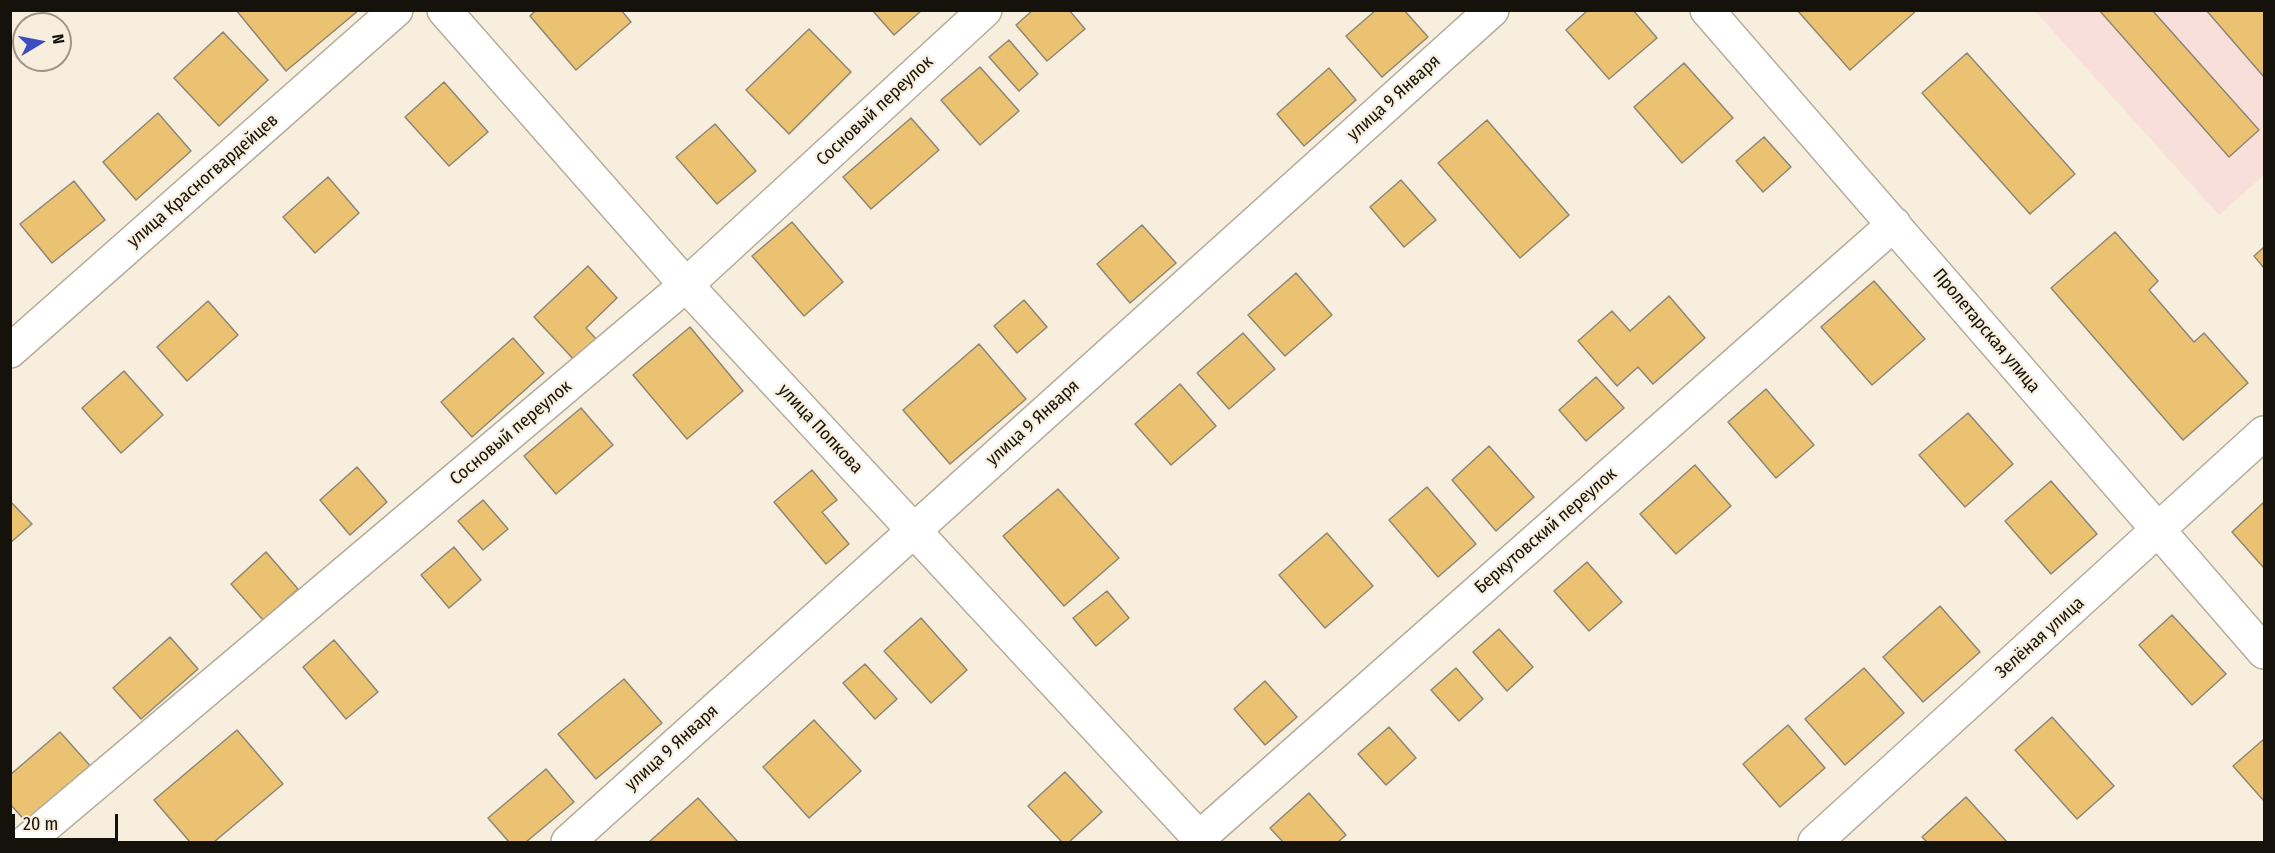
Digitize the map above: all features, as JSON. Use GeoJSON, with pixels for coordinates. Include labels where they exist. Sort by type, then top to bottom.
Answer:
{"type":"FeatureCollection","features":[{"type":"Feature","properties":{"kind":"street","name":"улица Красногвардейцев"},"geometry":{"type":"LineString","coordinates":[[10,351],[396,10]]}},
{"type":"Feature","properties":{"kind":"street","name":"улица Попкова"},"geometry":{"type":"LineString","coordinates":[[444,10],[686,285],[1201,840]]}},
{"type":"Feature","properties":{"kind":"street","name":"Сосновый переулок"},"geometry":{"type":"LineString","coordinates":[[27,843],[686,285],[985,10]]}},
{"type":"Feature","properties":{"kind":"street","name":"улица 9 Января"},"geometry":{"type":"LineString","coordinates":[[574,840],[914,529],[1492,10]]}},
{"type":"Feature","properties":{"kind":"street","name":"Пролетарская улица"},"geometry":{"type":"LineString","coordinates":[[1707,10],[2157,531],[2265,652]]}},
{"type":"Feature","properties":{"kind":"street","name":"Беркутовский переулок"},"geometry":{"type":"LineString","coordinates":[[1201,840],[1894,224]]}},
{"type":"Feature","properties":{"kind":"street","name":"Зелёная улица"},"geometry":{"type":"LineString","coordinates":[[1815,843],[2265,433]]}},
{"type":"Feature","properties":{"kind":"shaded area"},"geometry":{"type":"Polygon","coordinates":[[[2035,11],[2264,11],[2264,175],[2219,215],[2035,11]]]}},
{"type":"Feature","properties":{"kind":"building"},"geometry":{"type":"Polygon","coordinates":[[[236,10],[359,10],[286,71],[236,10]]]}},
{"type":"Feature","properties":{"kind":"building"},"geometry":{"type":"Polygon","coordinates":[[[536,10],[621,10],[631,22],[576,70],[530,16],[536,10]]]}},
{"type":"Feature","properties":{"kind":"building"},"geometry":{"type":"Polygon","coordinates":[[[872,10],[922,10],[894,35],[872,10]]]}},
{"type":"Feature","properties":{"kind":"building"},"geometry":{"type":"Polygon","coordinates":[[[1033,10],[1069,10],[1085,29],[1047,61],[1016,25],[1033,10]]]}},
{"type":"Feature","properties":{"kind":"building"},"geometry":{"type":"Polygon","coordinates":[[[1376,10],[1404,10],[1428,37],[1382,77],[1346,36],[1376,10]]]}},
{"type":"Feature","properties":{"kind":"building"},"geometry":{"type":"Polygon","coordinates":[[[1588,10],[1633,10],[1657,38],[1609,79],[1566,30],[1588,10]]]}},
{"type":"Feature","properties":{"kind":"building"},"geometry":{"type":"Polygon","coordinates":[[[1797,10],[1917,10],[1850,70],[1797,10]]]}},
{"type":"Feature","properties":{"kind":"building"},"geometry":{"type":"Polygon","coordinates":[[[2099,10],[2152,10],[2259,130],[2229,157],[2099,10]]]}},
{"type":"Feature","properties":{"kind":"building"},"geometry":{"type":"Polygon","coordinates":[[[2206,10],[2264,10],[2264,77],[2206,10]]]}},
{"type":"Feature","properties":{"kind":"building"},"geometry":{"type":"Polygon","coordinates":[[[809,29],[851,72],[789,134],[746,90],[809,29]]]}},
{"type":"Feature","properties":{"kind":"building"},"geometry":{"type":"Polygon","coordinates":[[[223,32],[268,80],[219,126],[174,78],[223,32]]]}},
{"type":"Feature","properties":{"kind":"building"},"geometry":{"type":"Polygon","coordinates":[[[1009,40],[1038,74],[1019,91],[989,57],[1009,40]]]}},
{"type":"Feature","properties":{"kind":"building"},"geometry":{"type":"Polygon","coordinates":[[[1967,53],[2075,174],[2030,214],[1922,93],[1967,53]]]}},
{"type":"Feature","properties":{"kind":"building"},"geometry":{"type":"Polygon","coordinates":[[[1684,63],[1733,118],[1682,163],[1634,107],[1684,63]]]}},
{"type":"Feature","properties":{"kind":"building"},"geometry":{"type":"Polygon","coordinates":[[[980,67],[1019,111],[980,145],[941,100],[980,67]]]}},
{"type":"Feature","properties":{"kind":"building"},"geometry":{"type":"Polygon","coordinates":[[[1329,68],[1356,100],[1304,146],[1277,114],[1329,68]]]}},
{"type":"Feature","properties":{"kind":"building"},"geometry":{"type":"Polygon","coordinates":[[[444,82],[488,132],[449,166],[405,117],[444,82]]]}},
{"type":"Feature","properties":{"kind":"building"},"geometry":{"type":"Polygon","coordinates":[[[158,113],[191,151],[136,200],[103,162],[158,113]]]}},
{"type":"Feature","properties":{"kind":"building"},"geometry":{"type":"Polygon","coordinates":[[[911,118],[939,150],[871,209],[843,177],[911,118]]]}},
{"type":"Feature","properties":{"kind":"building"},"geometry":{"type":"Polygon","coordinates":[[[1487,120],[1569,215],[1520,258],[1438,163],[1487,120]]]}},
{"type":"Feature","properties":{"kind":"building"},"geometry":{"type":"Polygon","coordinates":[[[715,124],[756,171],[717,204],[676,157],[715,124]]]}},
{"type":"Feature","properties":{"kind":"building"},"geometry":{"type":"Polygon","coordinates":[[[1764,137],[1791,167],[1763,192],[1736,161],[1764,137]]]}},
{"type":"Feature","properties":{"kind":"building"},"geometry":{"type":"Polygon","coordinates":[[[328,177],[359,213],[315,253],[283,217],[328,177]]]}},
{"type":"Feature","properties":{"kind":"building"},"geometry":{"type":"Polygon","coordinates":[[[1401,180],[1436,220],[1404,247],[1370,207],[1401,180]]]}},
{"type":"Feature","properties":{"kind":"building"},"geometry":{"type":"Polygon","coordinates":[[[74,181],[105,220],[52,263],[20,224],[74,181]]]}},
{"type":"Feature","properties":{"kind":"building"},"geometry":{"type":"Polygon","coordinates":[[[792,222],[843,282],[804,316],[752,256],[792,222]]]}},
{"type":"Feature","properties":{"kind":"building"},"geometry":{"type":"Polygon","coordinates":[[[1142,225],[1176,263],[1130,303],[1097,264],[1142,225]]]}},
{"type":"Feature","properties":{"kind":"building"},"geometry":{"type":"Polygon","coordinates":[[[2115,232],[2158,281],[2149,290],[2194,342],[2204,333],[2248,383],[2183,440],[2051,288],[2115,232]]]}},
{"type":"Feature","properties":{"kind":"building"},"geometry":{"type":"Polygon","coordinates":[[[2264,247],[2264,268],[2254,256],[2264,247]]]}},
{"type":"Feature","properties":{"kind":"building"},"geometry":{"type":"Polygon","coordinates":[[[588,266],[617,298],[586,328],[599,342],[577,363],[534,317],[588,266]]]}},
{"type":"Feature","properties":{"kind":"building"},"geometry":{"type":"Polygon","coordinates":[[[1296,273],[1332,315],[1285,356],[1248,315],[1296,273]]]}},
{"type":"Feature","properties":{"kind":"building"},"geometry":{"type":"Polygon","coordinates":[[[1874,281],[1925,339],[1872,385],[1821,327],[1874,281]]]}},
{"type":"Feature","properties":{"kind":"building"},"geometry":{"type":"Polygon","coordinates":[[[1669,296],[1705,338],[1653,384],[1638,367],[1617,386],[1578,341],[1612,311],[1630,331],[1669,296]]]}},
{"type":"Feature","properties":{"kind":"building"},"geometry":{"type":"Polygon","coordinates":[[[1024,300],[1047,327],[1017,353],[994,326],[1024,300]]]}},
{"type":"Feature","properties":{"kind":"building"},"geometry":{"type":"Polygon","coordinates":[[[208,301],[238,335],[187,381],[157,347],[208,301]]]}},
{"type":"Feature","properties":{"kind":"building"},"geometry":{"type":"Polygon","coordinates":[[[690,327],[743,391],[687,439],[633,375],[690,327]]]}},
{"type":"Feature","properties":{"kind":"building"},"geometry":{"type":"Polygon","coordinates":[[[1243,333],[1275,369],[1229,409],[1197,373],[1243,333]]]}},
{"type":"Feature","properties":{"kind":"building"},"geometry":{"type":"Polygon","coordinates":[[[513,338],[544,373],[472,437],[441,402],[513,338]]]}},
{"type":"Feature","properties":{"kind":"building"},"geometry":{"type":"Polygon","coordinates":[[[979,344],[1026,399],[950,464],[903,410],[979,344]]]}},
{"type":"Feature","properties":{"kind":"building"},"geometry":{"type":"Polygon","coordinates":[[[124,371],[163,415],[121,453],[82,408],[124,371]]]}},
{"type":"Feature","properties":{"kind":"building"},"geometry":{"type":"Polygon","coordinates":[[[1596,377],[1624,408],[1586,441],[1559,410],[1596,377]]]}},
{"type":"Feature","properties":{"kind":"building"},"geometry":{"type":"Polygon","coordinates":[[[1180,384],[1216,426],[1171,465],[1135,424],[1180,384]]]}},
{"type":"Feature","properties":{"kind":"building"},"geometry":{"type":"Polygon","coordinates":[[[1766,389],[1814,445],[1776,478],[1728,422],[1766,389]]]}},
{"type":"Feature","properties":{"kind":"building"},"geometry":{"type":"Polygon","coordinates":[[[581,408],[613,445],[556,494],[524,456],[581,408]]]}},
{"type":"Feature","properties":{"kind":"building"},"geometry":{"type":"Polygon","coordinates":[[[1968,413],[2013,464],[1965,507],[1919,455],[1968,413]]]}},
{"type":"Feature","properties":{"kind":"building"},"geometry":{"type":"Polygon","coordinates":[[[1489,446],[1534,497],[1496,531],[1452,480],[1489,446]]]}},
{"type":"Feature","properties":{"kind":"building"},"geometry":{"type":"Polygon","coordinates":[[[1695,465],[1731,506],[1676,554],[1640,514],[1695,465]]]}},
{"type":"Feature","properties":{"kind":"building"},"geometry":{"type":"Polygon","coordinates":[[[357,467],[387,502],[350,535],[320,500],[357,467]]]}},
{"type":"Feature","properties":{"kind":"building"},"geometry":{"type":"Polygon","coordinates":[[[812,470],[837,500],[822,512],[849,544],[826,564],[774,502],[812,470]]]}},
{"type":"Feature","properties":{"kind":"building"},"geometry":{"type":"Polygon","coordinates":[[[2051,481],[2097,534],[2051,574],[2005,521],[2051,481]]]}},
{"type":"Feature","properties":{"kind":"building"},"geometry":{"type":"Polygon","coordinates":[[[1427,487],[1476,544],[1438,577],[1389,520],[1427,487]]]}},
{"type":"Feature","properties":{"kind":"building"},"geometry":{"type":"Polygon","coordinates":[[[1058,489],[1119,558],[1064,606],[1003,536],[1058,489]]]}},
{"type":"Feature","properties":{"kind":"building"},"geometry":{"type":"Polygon","coordinates":[[[483,500],[508,529],[483,550],[458,521],[483,500]]]}},
{"type":"Feature","properties":{"kind":"building"},"geometry":{"type":"Polygon","coordinates":[[[10,501],[32,524],[10,543],[10,501]]]}},
{"type":"Feature","properties":{"kind":"building"},"geometry":{"type":"Polygon","coordinates":[[[2264,502],[2264,568],[2232,532],[2264,502]]]}},
{"type":"Feature","properties":{"kind":"building"},"geometry":{"type":"Polygon","coordinates":[[[1327,533],[1373,586],[1325,628],[1279,575],[1327,533]]]}},
{"type":"Feature","properties":{"kind":"building"},"geometry":{"type":"Polygon","coordinates":[[[454,547],[481,580],[449,608],[421,575],[454,547]]]}},
{"type":"Feature","properties":{"kind":"building"},"geometry":{"type":"Polygon","coordinates":[[[266,552],[298,589],[263,620],[231,584],[266,552]]]}},
{"type":"Feature","properties":{"kind":"building"},"geometry":{"type":"Polygon","coordinates":[[[1587,562],[1622,602],[1589,631],[1554,591],[1587,562]]]}},
{"type":"Feature","properties":{"kind":"building"},"geometry":{"type":"Polygon","coordinates":[[[1107,591],[1129,618],[1096,646],[1073,618],[1107,591]]]}},
{"type":"Feature","properties":{"kind":"building"},"geometry":{"type":"Polygon","coordinates":[[[1940,606],[1980,652],[1923,702],[1883,657],[1940,606]]]}},
{"type":"Feature","properties":{"kind":"building"},"geometry":{"type":"Polygon","coordinates":[[[2172,615],[2226,674],[2192,705],[2139,645],[2172,615]]]}},
{"type":"Feature","properties":{"kind":"building"},"geometry":{"type":"Polygon","coordinates":[[[921,618],[967,670],[931,703],[884,651],[921,618]]]}},
{"type":"Feature","properties":{"kind":"building"},"geometry":{"type":"Polygon","coordinates":[[[1499,629],[1533,667],[1507,691],[1473,652],[1499,629]]]}},
{"type":"Feature","properties":{"kind":"building"},"geometry":{"type":"Polygon","coordinates":[[[170,637],[198,669],[141,719],[113,688],[170,637]]]}},
{"type":"Feature","properties":{"kind":"building"},"geometry":{"type":"Polygon","coordinates":[[[334,640],[378,692],[346,719],[303,667],[334,640]]]}},
{"type":"Feature","properties":{"kind":"building"},"geometry":{"type":"Polygon","coordinates":[[[865,664],[897,699],[875,719],[843,683],[865,664]]]}},
{"type":"Feature","properties":{"kind":"building"},"geometry":{"type":"Polygon","coordinates":[[[1456,668],[1483,699],[1459,721],[1431,690],[1456,668]]]}},
{"type":"Feature","properties":{"kind":"building"},"geometry":{"type":"Polygon","coordinates":[[[1864,668],[1904,713],[1845,765],[1805,719],[1864,668]]]}},
{"type":"Feature","properties":{"kind":"building"},"geometry":{"type":"Polygon","coordinates":[[[624,679],[662,723],[596,779],[558,734],[624,679]]]}},
{"type":"Feature","properties":{"kind":"building"},"geometry":{"type":"Polygon","coordinates":[[[1265,681],[1297,717],[1265,745],[1234,709],[1265,681]]]}},
{"type":"Feature","properties":{"kind":"building"},"geometry":{"type":"Polygon","coordinates":[[[2052,717],[2114,786],[2077,819],[2015,750],[2052,717]]]}},
{"type":"Feature","properties":{"kind":"building"},"geometry":{"type":"Polygon","coordinates":[[[814,720],[861,771],[809,818],[763,767],[814,720]]]}},
{"type":"Feature","properties":{"kind":"building"},"geometry":{"type":"Polygon","coordinates":[[[1788,725],[1825,768],[1780,807],[1743,764],[1788,725]]]}},
{"type":"Feature","properties":{"kind":"building"},"geometry":{"type":"Polygon","coordinates":[[[1389,727],[1416,758],[1386,785],[1358,754],[1389,727]]]}},
{"type":"Feature","properties":{"kind":"building"},"geometry":{"type":"Polygon","coordinates":[[[237,730],[283,784],[214,842],[190,842],[154,800],[237,730]]]}},
{"type":"Feature","properties":{"kind":"building"},"geometry":{"type":"Polygon","coordinates":[[[60,732],[93,769],[29,825],[10,804],[10,775],[60,732]]]}},
{"type":"Feature","properties":{"kind":"building"},"geometry":{"type":"Polygon","coordinates":[[[2264,739],[2264,801],[2233,766],[2264,739]]]}},
{"type":"Feature","properties":{"kind":"building"},"geometry":{"type":"Polygon","coordinates":[[[546,769],[574,802],[526,842],[509,842],[488,818],[546,769]]]}},
{"type":"Feature","properties":{"kind":"building"},"geometry":{"type":"Polygon","coordinates":[[[1065,772],[1102,812],[1069,842],[1062,842],[1028,806],[1065,772]]]}},
{"type":"Feature","properties":{"kind":"building"},"geometry":{"type":"Polygon","coordinates":[[[1309,793],[1346,835],[1338,842],[1283,842],[1270,828],[1309,793]]]}},
{"type":"Feature","properties":{"kind":"building"},"geometry":{"type":"Polygon","coordinates":[[[1966,797],[2007,842],[1927,842],[1922,837],[1966,797]]]}},
{"type":"Feature","properties":{"kind":"building"},"geometry":{"type":"Polygon","coordinates":[[[698,798],[738,842],[649,842],[698,798]]]}}]}
